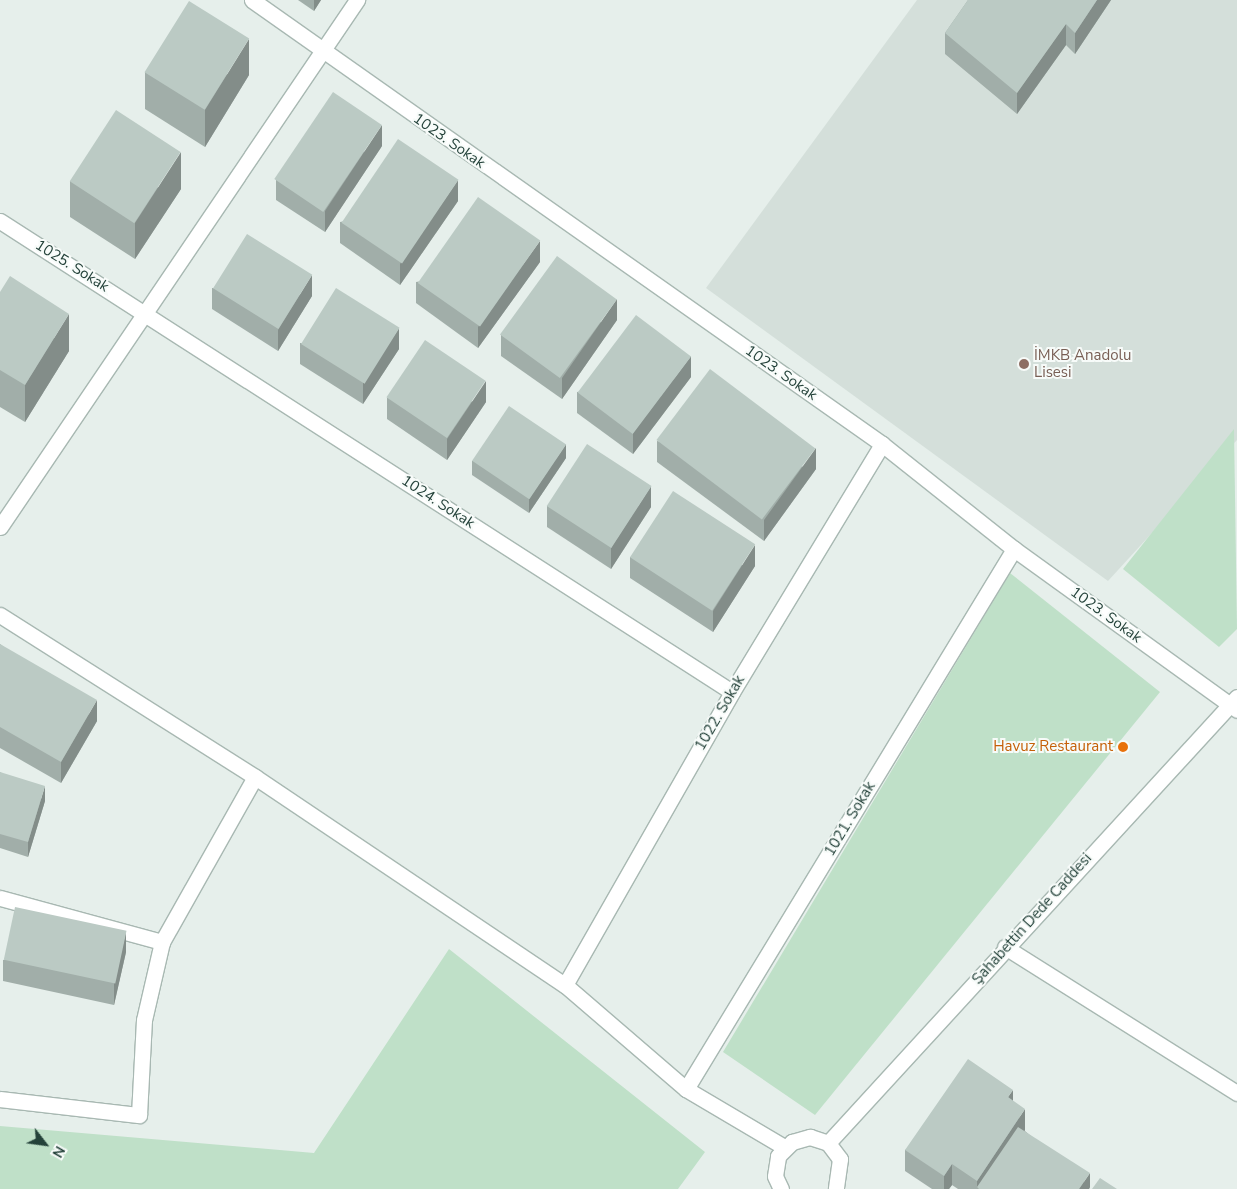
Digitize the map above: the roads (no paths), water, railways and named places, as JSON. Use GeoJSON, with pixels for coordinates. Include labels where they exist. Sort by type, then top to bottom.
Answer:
{"type":"FeatureCollection","features":[{"type":"Feature","properties":{"kind":"street","name":"1023. Sokak"},"geometry":{"type":"LineString","coordinates":[[252,0],[324,53],[882,444],[1014,549],[1235,704]]}},
{"type":"Feature","properties":{"kind":"street"},"geometry":{"type":"LineString","coordinates":[[0,527],[144,311],[324,53],[357,0]]}},
{"type":"Feature","properties":{"kind":"street","name":"1025. Sokak"},"geometry":{"type":"LineString","coordinates":[[0,221],[144,311]]}},
{"type":"Feature","properties":{"kind":"street","name":"1024. Sokak"},"geometry":{"type":"LineString","coordinates":[[144,311],[732,692]]}},
{"type":"Feature","properties":{"kind":"street","name":"1022. Sokak"},"geometry":{"type":"LineString","coordinates":[[565,985],[732,692],[882,444]]}},
{"type":"Feature","properties":{"kind":"street","name":"1021. Sokak"},"geometry":{"type":"LineString","coordinates":[[686,1089],[1014,549]]}},
{"type":"Feature","properties":{"kind":"street"},"geometry":{"type":"LineString","coordinates":[[0,615],[255,777],[565,985],[686,1089],[784,1147]]}},
{"type":"Feature","properties":{"kind":"street","name":"Şahabettin Dede Caddesi"},"geometry":{"type":"LineString","coordinates":[[828,1143],[1005,947],[1235,704]]}},
{"type":"Feature","properties":{"kind":"street"},"geometry":{"type":"LineString","coordinates":[[0,1099],[139,1115],[144,1020],[162,942],[255,777]]}},
{"type":"Feature","properties":{"kind":"street"},"geometry":{"type":"LineString","coordinates":[[0,898],[162,942]]}},
{"type":"Feature","properties":{"kind":"street"},"geometry":{"type":"LineString","coordinates":[[1005,947],[1237,1093]]}},
{"type":"Feature","properties":{"kind":"street"},"geometry":{"type":"LineString","coordinates":[[781,1189],[775,1166],[784,1147],[801,1138],[828,1143],[842,1170],[836,1189]]}},
{"type":"Feature","properties":{"kind":"place","name":"İMKB Anadolu Lisesi"},"geometry":{"type":"Point","coordinates":[1024,364]}},
{"type":"Feature","properties":{"kind":"place","name":"Havuz Restaurant"},"geometry":{"type":"Point","coordinates":[1123,747]}}]}
